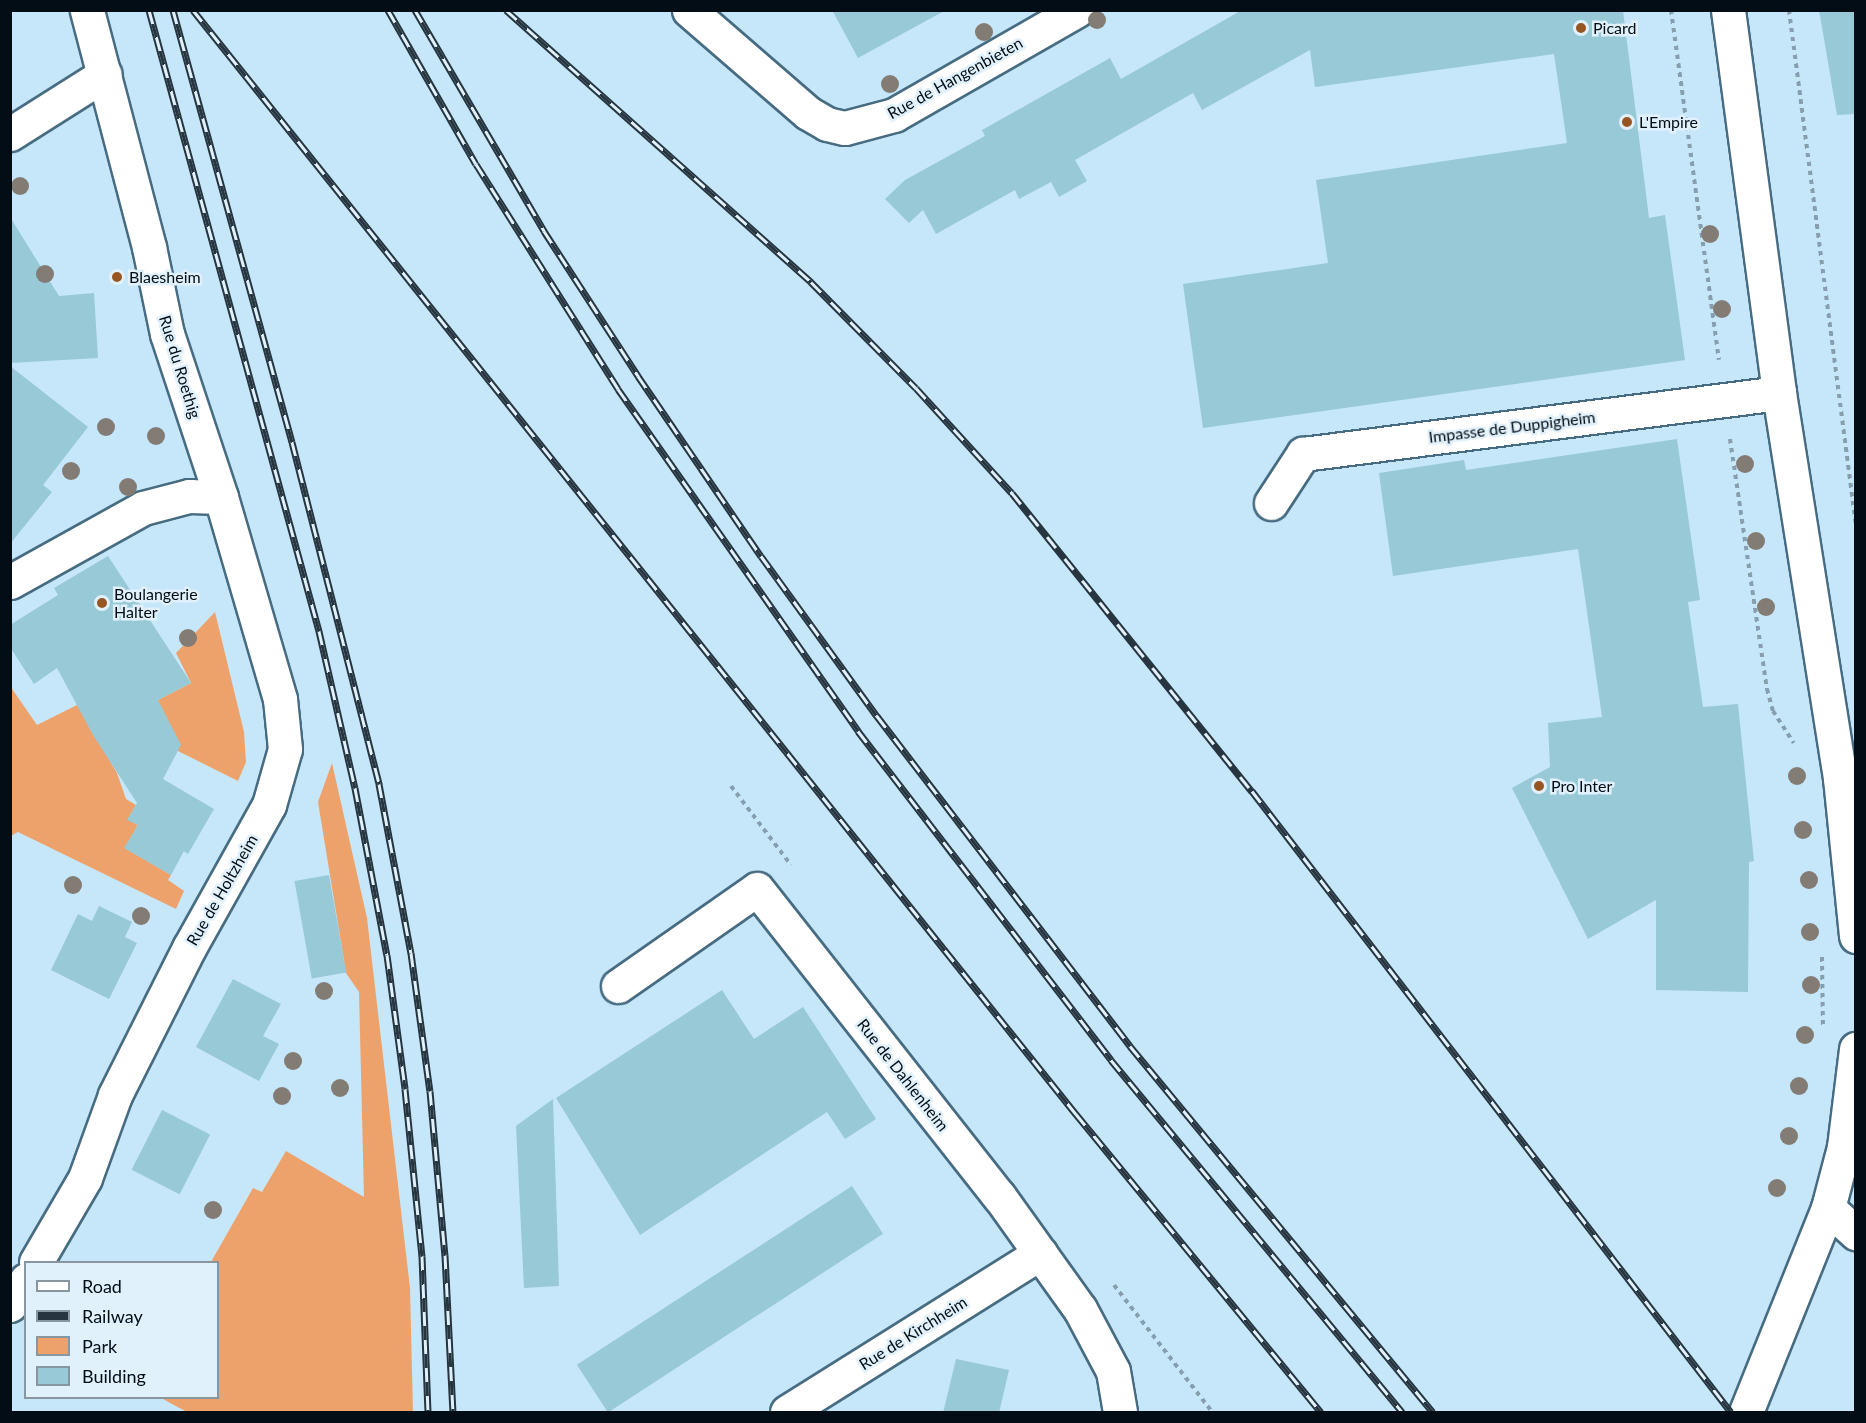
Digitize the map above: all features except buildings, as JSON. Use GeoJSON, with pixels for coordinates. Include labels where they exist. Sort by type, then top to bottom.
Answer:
{"type":"FeatureCollection","features":[{"type":"Feature","properties":{"kind":"street","name":"Rue du Roethig"},"geometry":{"type":"LineString","coordinates":[[87,10],[105,75],[167,334],[221,497]]}},
{"type":"Feature","properties":{"kind":"street","name":"Rue de Hangenbieten"},"geometry":{"type":"LineString","coordinates":[[689,10],[808,113],[826,124],[845,128],[894,115],[1077,10]]}},
{"type":"Feature","properties":{"kind":"street"},"geometry":{"type":"LineString","coordinates":[[1728,10],[1779,393],[1840,778],[1856,936]]}},
{"type":"Feature","properties":{"kind":"street"},"geometry":{"type":"LineString","coordinates":[[10,134],[105,75]]}},
{"type":"Feature","properties":{"kind":"street","name":"Impasse de Duppigheim"},"geometry":{"type":"LineString","coordinates":[[1271,503],[1303,454],[1779,393]]}},
{"type":"Feature","properties":{"kind":"street"},"geometry":{"type":"LineString","coordinates":[[10,582],[143,508],[189,496],[221,497]]}},
{"type":"Feature","properties":{"kind":"street","name":"Rue de Holtzheim"},"geometry":{"type":"LineString","coordinates":[[37,1261],[85,1178],[115,1095],[189,948],[264,815],[282,769],[285,725],[221,497]]}},
{"type":"Feature","properties":{"kind":"street","name":"Rue de Dahlenheim"},"geometry":{"type":"LineString","coordinates":[[618,986],[757,889],[1040,1253],[1100,1342],[1113,1371],[1120,1413]]}},
{"type":"Feature","properties":{"kind":"street"},"geometry":{"type":"LineString","coordinates":[[1746,1413],[1850,1148],[1856,1050]]}},
{"type":"Feature","properties":{"kind":"street"},"geometry":{"type":"LineString","coordinates":[[1828,1208],[1856,1233]]}},
{"type":"Feature","properties":{"kind":"street","name":"Rue de Kirchheim"},"geometry":{"type":"LineString","coordinates":[[787,1413],[1040,1253]]}},
{"type":"Feature","properties":{"kind":"street"},"geometry":{"type":"LineString","coordinates":[[10,1305],[24,1283]]}},
{"type":"Feature","properties":{"kind":"path"},"geometry":{"type":"LineString","coordinates":[[1671,10],[1767,688],[1773,711],[1798,752]]}},
{"type":"Feature","properties":{"kind":"path"},"geometry":{"type":"LineString","coordinates":[[1789,10],[1856,526]]}},
{"type":"Feature","properties":{"kind":"path"},"geometry":{"type":"LineString","coordinates":[[1822,954],[1822,1034]]}},
{"type":"Feature","properties":{"kind":"green space"},"geometry":{"type":"Polygon","coordinates":[[[215,612],[244,732],[246,762],[238,781],[178,751],[158,700],[191,683],[176,653],[215,612]]]}},
{"type":"Feature","properties":{"kind":"green space"},"geometry":{"type":"Polygon","coordinates":[[[10,686],[37,725],[77,705],[117,773],[126,799],[136,805],[128,819],[138,825],[125,848],[171,875],[168,880],[184,891],[176,909],[18,832],[11,836],[10,686]]]}},
{"type":"Feature","properties":{"kind":"green space"},"geometry":{"type":"Polygon","coordinates":[[[332,763],[367,918],[410,1288],[413,1412],[187,1412],[163,1399],[219,1399],[219,1261],[212,1261],[253,1188],[262,1192],[286,1151],[364,1197],[359,992],[346,973],[318,802],[332,763]]]}},
{"type":"Feature","properties":{"kind":"railway"},"geometry":{"type":"LineString","coordinates":[[149,10],[319,631],[355,788],[387,955],[405,1089],[422,1256],[428,1412]]}},
{"type":"Feature","properties":{"kind":"railway"},"geometry":{"type":"LineString","coordinates":[[173,10],[292,442],[379,784],[411,953],[430,1091],[445,1255],[453,1412]]}},
{"type":"Feature","properties":{"kind":"railway"},"geometry":{"type":"LineString","coordinates":[[193,10],[1076,1114],[1321,1412]]}},
{"type":"Feature","properties":{"kind":"railway"},"geometry":{"type":"LineString","coordinates":[[388,10],[476,164],[618,389],[858,731],[1111,1060],[1402,1412]]}},
{"type":"Feature","properties":{"kind":"railway"},"geometry":{"type":"LineString","coordinates":[[415,10],[544,231],[638,376],[761,556],[877,716],[1130,1046],[1433,1412]]}},
{"type":"Feature","properties":{"kind":"railway"},"geometry":{"type":"LineString","coordinates":[[506,10],[811,282],[916,388],[1012,493],[1252,791],[1731,1412]]}},
{"type":"Feature","properties":{"kind":"place","name":"Picard"},"geometry":{"type":"Point","coordinates":[1581,28]}},
{"type":"Feature","properties":{"kind":"place","name":"L'Empire"},"geometry":{"type":"Point","coordinates":[1627,122]}},
{"type":"Feature","properties":{"kind":"place","name":"Blaesheim"},"geometry":{"type":"Point","coordinates":[117,277]}},
{"type":"Feature","properties":{"kind":"place","name":"Boulangerie Halter"},"geometry":{"type":"Point","coordinates":[102,603]}},
{"type":"Feature","properties":{"kind":"place","name":"Pro Inter"},"geometry":{"type":"Point","coordinates":[1539,786]}}]}
